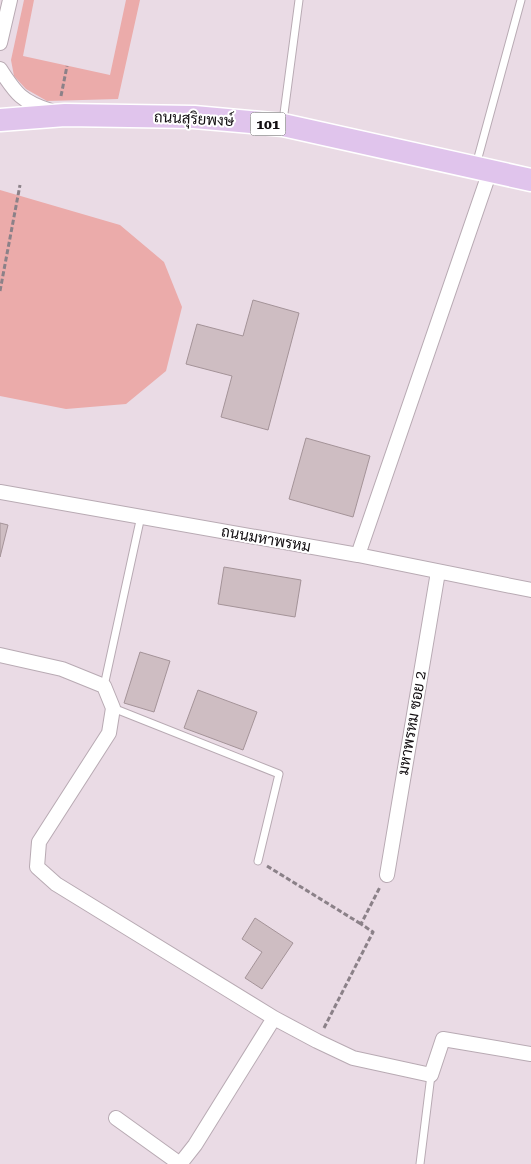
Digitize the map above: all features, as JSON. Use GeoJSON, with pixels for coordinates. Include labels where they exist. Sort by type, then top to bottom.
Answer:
{"type":"FeatureCollection","features":[{"type":"Feature","properties":{"kind":"main road","name":"ถนนสุริยพงษ์"},"geometry":{"type":"LineString","coordinates":[[0,120],[65,115],[194,117],[283,125],[531,180]]}},
{"type":"Feature","properties":{"kind":"street"},"geometry":{"type":"LineString","coordinates":[[0,43],[10,0]]}},
{"type":"Feature","properties":{"kind":"street"},"geometry":{"type":"LineString","coordinates":[[0,69],[10,85],[29,104],[65,115]]}},
{"type":"Feature","properties":{"kind":"street"},"geometry":{"type":"LineString","coordinates":[[358,556],[482,169]]}},
{"type":"Feature","properties":{"kind":"street","name":"ถนนมหาพรหม"},"geometry":{"type":"LineString","coordinates":[[0,492],[358,556],[531,590]]}},
{"type":"Feature","properties":{"kind":"street","name":"มหาพรหม ซอย 2"},"geometry":{"type":"LineString","coordinates":[[387,875],[438,572]]}},
{"type":"Feature","properties":{"kind":"street"},"geometry":{"type":"LineString","coordinates":[[0,655],[62,669],[104,686],[113,708],[109,733],[40,842],[37,866],[56,884],[274,1018],[317,1042],[353,1058],[431,1075],[443,1038],[531,1054]]}},
{"type":"Feature","properties":{"kind":"street"},"geometry":{"type":"LineString","coordinates":[[116,1118],[180,1164],[195,1145],[274,1018]]}},
{"type":"Feature","properties":{"kind":"lane"},"geometry":{"type":"LineString","coordinates":[[283,125],[300,0]]}},
{"type":"Feature","properties":{"kind":"lane"},"geometry":{"type":"LineString","coordinates":[[482,169],[521,0]]}},
{"type":"Feature","properties":{"kind":"lane"},"geometry":{"type":"LineString","coordinates":[[104,686],[141,516]]}},
{"type":"Feature","properties":{"kind":"lane"},"geometry":{"type":"LineString","coordinates":[[113,708],[279,774],[258,861]]}},
{"type":"Feature","properties":{"kind":"lane"},"geometry":{"type":"LineString","coordinates":[[420,1164],[431,1075]]}},
{"type":"Feature","properties":{"kind":"path"},"geometry":{"type":"LineString","coordinates":[[65,115],[60,100],[67,66]]}},
{"type":"Feature","properties":{"kind":"path"},"geometry":{"type":"LineString","coordinates":[[0,291],[20,185]]}},
{"type":"Feature","properties":{"kind":"path"},"geometry":{"type":"LineString","coordinates":[[258,861],[373,932],[317,1042]]}},
{"type":"Feature","properties":{"kind":"path"},"geometry":{"type":"LineString","coordinates":[[361,924],[387,875]]}},
{"type":"Feature","properties":{"kind":"shaded area"},"geometry":{"type":"Polygon","coordinates":[[[24,0],[34,0],[23,56],[110,75],[126,0],[140,0],[118,99],[47,101],[26,89],[14,76],[11,60],[24,0]]]}},
{"type":"Feature","properties":{"kind":"shaded area"},"geometry":{"type":"Polygon","coordinates":[[[0,190],[120,225],[164,262],[182,307],[166,371],[126,404],[66,409],[0,396],[0,190]]]}},
{"type":"Feature","properties":{"kind":"building"},"geometry":{"type":"Polygon","coordinates":[[[253,300],[299,313],[268,430],[221,417],[232,376],[186,364],[197,324],[243,336],[253,300]]]}},
{"type":"Feature","properties":{"kind":"building"},"geometry":{"type":"Polygon","coordinates":[[[306,438],[370,456],[353,517],[289,499],[306,438]]]}},
{"type":"Feature","properties":{"kind":"building"},"geometry":{"type":"Polygon","coordinates":[[[0,523],[8,525],[0,557],[0,523]]]}},
{"type":"Feature","properties":{"kind":"building"},"geometry":{"type":"Polygon","coordinates":[[[224,567],[301,580],[295,617],[218,604],[224,567]]]}},
{"type":"Feature","properties":{"kind":"building"},"geometry":{"type":"Polygon","coordinates":[[[140,652],[170,661],[154,712],[124,703],[140,652]]]}},
{"type":"Feature","properties":{"kind":"building"},"geometry":{"type":"Polygon","coordinates":[[[198,690],[257,712],[243,750],[184,728],[198,690]]]}},
{"type":"Feature","properties":{"kind":"building"},"geometry":{"type":"Polygon","coordinates":[[[255,918],[293,943],[262,989],[245,978],[262,952],[242,939],[255,918]]]}}]}
